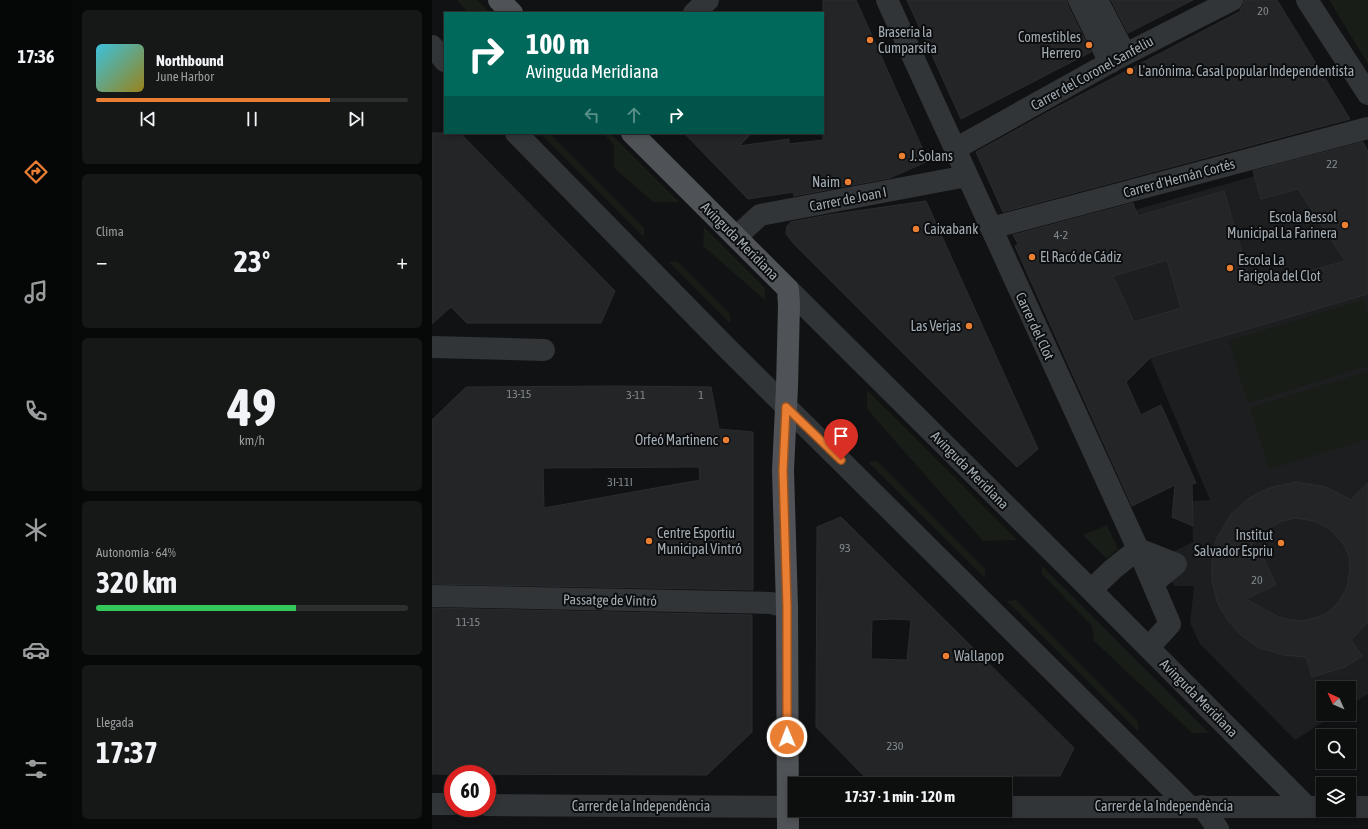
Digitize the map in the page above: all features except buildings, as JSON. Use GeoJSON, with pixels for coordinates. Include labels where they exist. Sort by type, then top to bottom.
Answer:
{"type":"FeatureCollection","features":[{"type":"Feature","properties":{"kind":"main road"},"geometry":{"type":"LineString","coordinates":[[499,0],[511,12]]}},
{"type":"Feature","properties":{"kind":"main road","name":"Avinguda Meridiana"},"geometry":{"type":"LineString","coordinates":[[633,134],[788,289]]}},
{"type":"Feature","properties":{"kind":"main road"},"geometry":{"type":"LineString","coordinates":[[788,289],[789,305],[783,470],[790,777]]}},
{"type":"Feature","properties":{"kind":"main road"},"geometry":{"type":"LineString","coordinates":[[788,829],[790,817]]}},
{"type":"Feature","properties":{"kind":"street"},"geometry":{"type":"LineString","coordinates":[[695,12],[708,0]]}},
{"type":"Feature","properties":{"kind":"street","name":"Carrer del Clot"},"geometry":{"type":"LineString","coordinates":[[887,0],[1153,583],[1170,624],[1149,647]]}},
{"type":"Feature","properties":{"kind":"street"},"geometry":{"type":"LineString","coordinates":[[1079,0],[1118,58]]}},
{"type":"Feature","properties":{"kind":"street"},"geometry":{"type":"LineString","coordinates":[[1097,0],[1118,58]]}},
{"type":"Feature","properties":{"kind":"street","name":"Carrer del Coronel Sanfeliu"},"geometry":{"type":"LineString","coordinates":[[955,149],[1118,58],[1232,0]]}},
{"type":"Feature","properties":{"kind":"street"},"geometry":{"type":"LineString","coordinates":[[1307,0],[1368,94]]}},
{"type":"Feature","properties":{"kind":"street"},"geometry":{"type":"LineString","coordinates":[[432,46],[444,60]]}},
{"type":"Feature","properties":{"kind":"street","name":"Carrer d'Hernán Cortés"},"geometry":{"type":"LineString","coordinates":[[991,228],[1368,128]]}},
{"type":"Feature","properties":{"kind":"street"},"geometry":{"type":"LineString","coordinates":[[517,134],[786,407],[1218,829]]}},
{"type":"Feature","properties":{"kind":"street","name":"Carrer de Joan I"},"geometry":{"type":"LineString","coordinates":[[736,237],[760,215],[967,176]]}},
{"type":"Feature","properties":{"kind":"street","name":"Avinguda Meridiana"},"geometry":{"type":"LineString","coordinates":[[788,289],[1149,647],[1315,807]]}},
{"type":"Feature","properties":{"kind":"street"},"geometry":{"type":"LineString","coordinates":[[432,347],[544,350]]}},
{"type":"Feature","properties":{"kind":"street"},"geometry":{"type":"LineString","coordinates":[[1092,590],[1113,569],[1138,550],[1176,564],[1153,583]]}},
{"type":"Feature","properties":{"kind":"street","name":"Passatge de Vintró"},"geometry":{"type":"LineString","coordinates":[[432,596],[771,603],[787,607]]}},
{"type":"Feature","properties":{"kind":"street"},"geometry":{"type":"LineString","coordinates":[[432,804],[444,804]]}},
{"type":"Feature","properties":{"kind":"street","name":"Carrer de la Independència"},"geometry":{"type":"LineString","coordinates":[[496,804],[788,807]]}},
{"type":"Feature","properties":{"kind":"street","name":"Carrer de la Independència"},"geometry":{"type":"LineString","coordinates":[[1012,807],[1315,807]]}},
{"type":"Feature","properties":{"kind":"street"},"geometry":{"type":"LineString","coordinates":[[1356,807],[1368,807]]}},
{"type":"Feature","properties":{"kind":"shaded area"},"geometry":{"type":"Polygon","coordinates":[[[457,0],[477,0],[489,12],[467,12],[457,0]]]}},
{"type":"Feature","properties":{"kind":"shaded area"},"geometry":{"type":"Polygon","coordinates":[[[1329,0],[1368,0],[1368,64],[1329,0]]]}},
{"type":"Feature","properties":{"kind":"shaded area"},"geometry":{"type":"Polygon","coordinates":[[[541,134],[550,134],[644,228],[644,237],[541,134]]]}},
{"type":"Feature","properties":{"kind":"shaded area"},"geometry":{"type":"Polygon","coordinates":[[[604,134],[611,134],[679,202],[653,202],[614,168],[614,145],[604,134]]]}},
{"type":"Feature","properties":{"kind":"shaded area","name":"Institut Salvador Espriu"},"geometry":{"type":"Polygon","coordinates":[[[1364,145],[1368,151],[1368,694],[1356,702],[1356,681],[1316,681],[1316,721],[1325,721],[1295,740],[1200,644],[1190,623],[1194,586],[1174,586],[1163,560],[1164,556],[1193,542],[1192,501],[1210,500],[1150,358],[1089,223],[1364,145]]]}},
{"type":"Feature","properties":{"kind":"shaded area"},"geometry":{"type":"Polygon","coordinates":[[[704,227],[765,288],[765,300],[703,246],[704,227]]]}},
{"type":"Feature","properties":{"kind":"shaded area"},"geometry":{"type":"Polygon","coordinates":[[[669,262],[678,262],[730,314],[730,323],[669,262]]]}},
{"type":"Feature","properties":{"kind":"shaded area"},"geometry":{"type":"Polygon","coordinates":[[[1363,300],[1368,317],[1368,366],[1248,403],[1229,341],[1363,300]]]}},
{"type":"Feature","properties":{"kind":"shaded area"},"geometry":{"type":"Polygon","coordinates":[[[1368,371],[1368,439],[1269,469],[1250,408],[1368,371]]]}},
{"type":"Feature","properties":{"kind":"shaded area"},"geometry":{"type":"Polygon","coordinates":[[[867,390],[1017,540],[983,541],[867,409],[867,390]]]}},
{"type":"Feature","properties":{"kind":"shaded area"},"geometry":{"type":"Polygon","coordinates":[[[877,461],[985,569],[985,578],[868,462],[877,461]]]}},
{"type":"Feature","properties":{"kind":"shaded area"},"geometry":{"type":"Polygon","coordinates":[[[1107,525],[1118,549],[1107,559],[1083,535],[1107,525]]]}},
{"type":"Feature","properties":{"kind":"shaded area"},"geometry":{"type":"Polygon","coordinates":[[[1042,566],[1209,733],[1192,733],[1093,640],[1094,635],[1091,625],[1042,574],[1042,566]]]}},
{"type":"Feature","properties":{"kind":"shaded area"},"geometry":{"type":"Polygon","coordinates":[[[1016,600],[1138,722],[1138,731],[1007,601],[1016,600]]]}},
{"type":"Feature","properties":{"kind":"place","name":"Braseria la Cumparsita"},"geometry":{"type":"Point","coordinates":[870,40]}},
{"type":"Feature","properties":{"kind":"place","name":"Comestibles Herrero"},"geometry":{"type":"Point","coordinates":[1089,45]}},
{"type":"Feature","properties":{"kind":"place","name":"L'anónima. Casal popular Independentista"},"geometry":{"type":"Point","coordinates":[1130,71]}},
{"type":"Feature","properties":{"kind":"place","name":"J. Solans"},"geometry":{"type":"Point","coordinates":[902,156]}},
{"type":"Feature","properties":{"kind":"place","name":"Naim"},"geometry":{"type":"Point","coordinates":[848,182]}},
{"type":"Feature","properties":{"kind":"place","name":"Escola Bessol Municipal La Farinera"},"geometry":{"type":"Point","coordinates":[1345,225]}},
{"type":"Feature","properties":{"kind":"place","name":"Caixabank"},"geometry":{"type":"Point","coordinates":[916,229]}},
{"type":"Feature","properties":{"kind":"place","name":"El Racó de Cádiz"},"geometry":{"type":"Point","coordinates":[1032,257]}},
{"type":"Feature","properties":{"kind":"place","name":"Escola La Farigola del Clot"},"geometry":{"type":"Point","coordinates":[1230,268]}},
{"type":"Feature","properties":{"kind":"place","name":"Las Verjas"},"geometry":{"type":"Point","coordinates":[969,326]}},
{"type":"Feature","properties":{"kind":"place","name":"Orfeó Martinenc"},"geometry":{"type":"Point","coordinates":[726,440]}},
{"type":"Feature","properties":{"kind":"place","name":"Centre Esportiu Municipal Vintró"},"geometry":{"type":"Point","coordinates":[649,541]}},
{"type":"Feature","properties":{"kind":"place","name":"Institut Salvador Espriu"},"geometry":{"type":"Point","coordinates":[1281,543]}},
{"type":"Feature","properties":{"kind":"place","name":"Wallapop"},"geometry":{"type":"Point","coordinates":[946,656]}},
{"type":"Feature","properties":{"kind":"route"},"geometry":{"type":"LineString","coordinates":[[787,737],[787,607],[783,470],[786,407],[841,460]]}}]}
